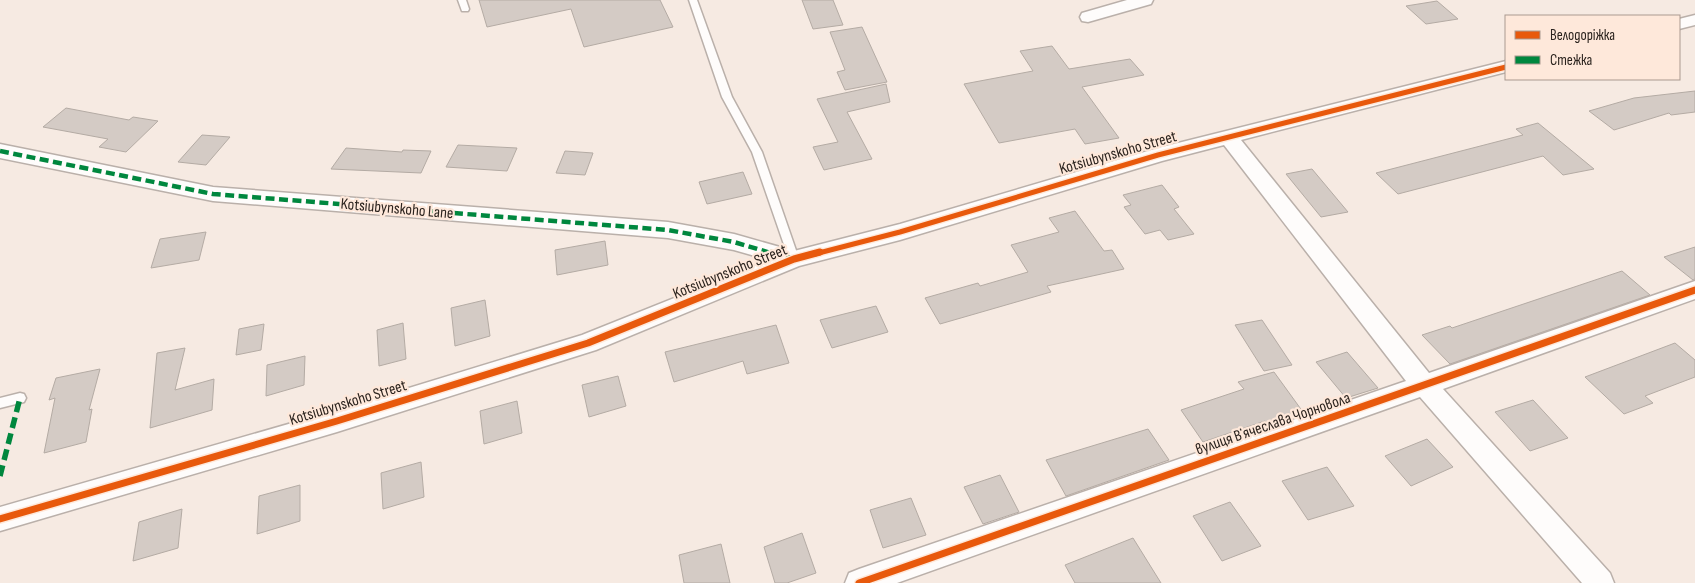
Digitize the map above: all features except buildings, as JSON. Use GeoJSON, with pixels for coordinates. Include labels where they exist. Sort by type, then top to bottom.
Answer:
{"type":"FeatureCollection","features":[{"type":"Feature","properties":{"kind":"street"},"geometry":{"type":"LineString","coordinates":[[1088,17],[1146,0]]}},
{"type":"Feature","properties":{"kind":"street"},"geometry":{"type":"LineString","coordinates":[[1680,24],[1695,20]]}},
{"type":"Feature","properties":{"kind":"street","name":"Kotsiubynskoho Street"},"geometry":{"type":"LineString","coordinates":[[0,519],[337,421],[588,343],[794,259],[900,232],[1158,155],[1505,67]]}},
{"type":"Feature","properties":{"kind":"street"},"geometry":{"type":"LineString","coordinates":[[1228,137],[1424,385],[1600,583]]}},
{"type":"Feature","properties":{"kind":"street","name":"Kotsiubynskoho Lane"},"geometry":{"type":"LineString","coordinates":[[0,151],[213,194],[668,230],[734,242],[794,259]]}},
{"type":"Feature","properties":{"kind":"street","name":"вулиця Вʼячеслава Чорновола"},"geometry":{"type":"LineString","coordinates":[[859,583],[1695,290]]}},
{"type":"Feature","properties":{"kind":"lane"},"geometry":{"type":"LineString","coordinates":[[462,0],[465,9]]}},
{"type":"Feature","properties":{"kind":"lane"},"geometry":{"type":"LineString","coordinates":[[693,0],[727,97],[757,152],[794,259]]}},
{"type":"Feature","properties":{"kind":"lane"},"geometry":{"type":"LineString","coordinates":[[0,403],[20,398]]}},
{"type":"Feature","properties":{"kind":"marked path"},"geometry":{"type":"LineString","coordinates":[[0,151],[213,194],[668,230],[734,242],[793,259]]}},
{"type":"Feature","properties":{"kind":"marked path"},"geometry":{"type":"LineString","coordinates":[[0,476],[20,398]]}},
{"type":"Feature","properties":{"kind":"cycle path"},"geometry":{"type":"LineString","coordinates":[[0,519],[337,421],[588,343],[794,259],[900,232],[1158,155],[1505,67]]}},
{"type":"Feature","properties":{"kind":"cycle path"},"geometry":{"type":"LineString","coordinates":[[859,583],[1695,290]]}}]}
